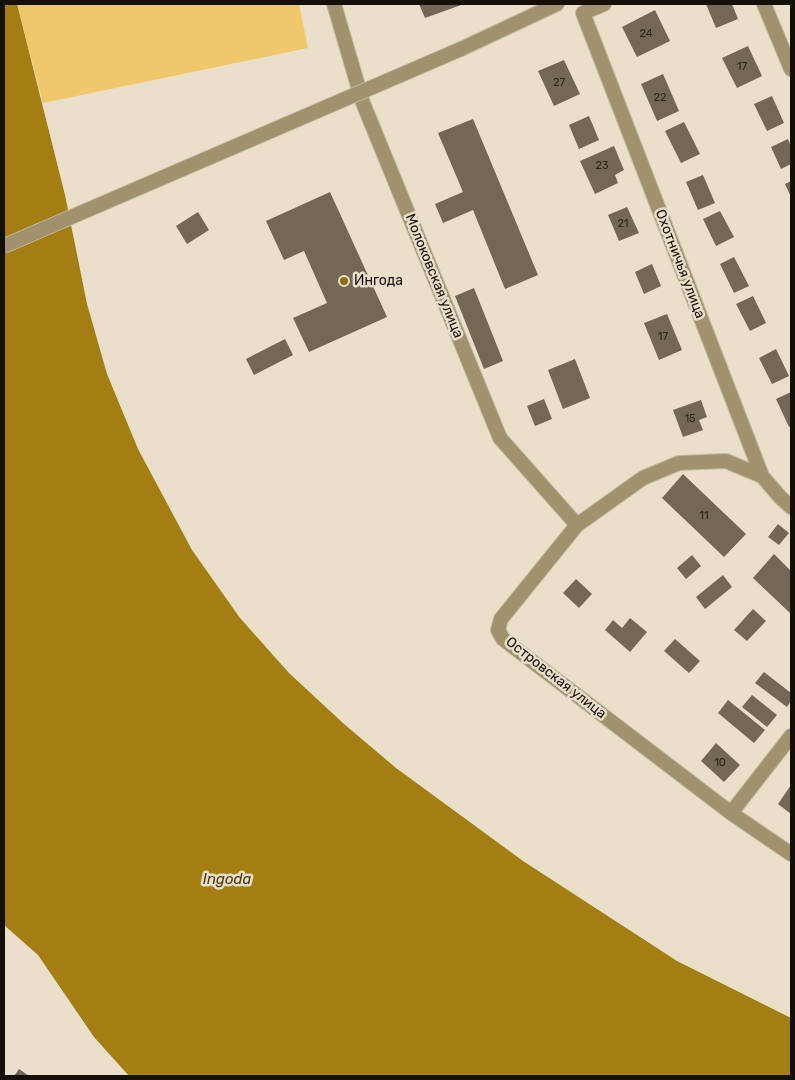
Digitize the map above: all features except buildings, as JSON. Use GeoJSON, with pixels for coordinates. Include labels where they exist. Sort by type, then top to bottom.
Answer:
{"type":"FeatureCollection","features":[{"type":"Feature","properties":{"kind":"street","name":"Молоковская улица"},"geometry":{"type":"LineString","coordinates":[[334,4],[363,103],[500,438],[578,525]]}},
{"type":"Feature","properties":{"kind":"street"},"geometry":{"type":"LineString","coordinates":[[4,246],[461,48],[557,4]]}},
{"type":"Feature","properties":{"kind":"street","name":"Охотничья улица"},"geometry":{"type":"LineString","coordinates":[[604,4],[583,13],[762,476],[780,497],[791,506]]}},
{"type":"Feature","properties":{"kind":"street"},"geometry":{"type":"LineString","coordinates":[[764,4],[791,70]]}},
{"type":"Feature","properties":{"kind":"street","name":"Островская улица"},"geometry":{"type":"LineString","coordinates":[[762,476],[726,462],[679,463],[643,478],[578,525],[501,619],[498,630],[503,639],[731,813],[791,854]]}},
{"type":"Feature","properties":{"kind":"street"},"geometry":{"type":"LineString","coordinates":[[731,813],[791,736]]}},
{"type":"Feature","properties":{"kind":"shaded area"},"geometry":{"type":"Polygon","coordinates":[[[17,4],[299,4],[308,48],[43,103],[17,4]]]}},
{"type":"Feature","properties":{"kind":"water","name":"Ingoda"},"geometry":{"type":"Polygon","coordinates":[[[4,4],[17,4],[65,195],[87,304],[107,374],[138,449],[192,550],[240,618],[289,673],[344,724],[396,768],[523,861],[677,961],[791,1018],[791,1076],[129,1076],[94,1037],[38,955],[4,925],[4,4]]]}},
{"type":"Feature","properties":{"kind":"place","name":"Ингода"},"geometry":{"type":"Point","coordinates":[344,281]}}]}
